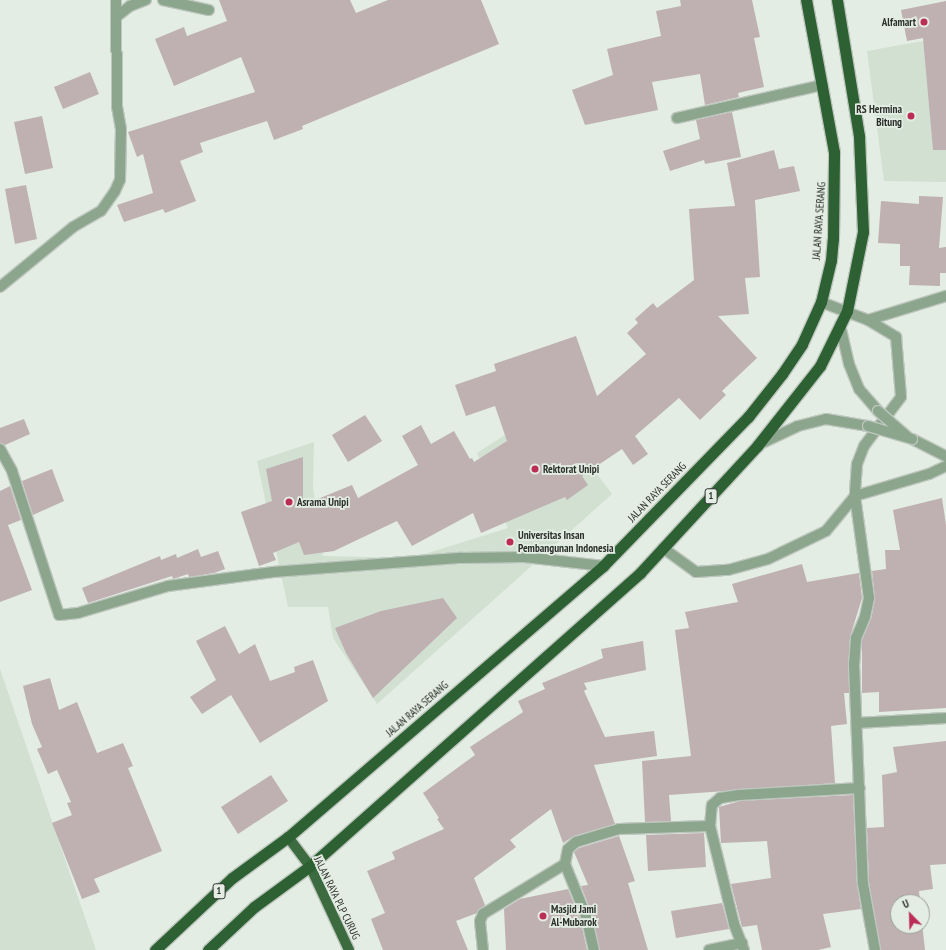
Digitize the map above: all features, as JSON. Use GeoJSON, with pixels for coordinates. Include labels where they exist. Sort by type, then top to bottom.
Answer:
{"type":"FeatureCollection","features":[{"type":"Feature","properties":{"kind":"highway","name":"JALAN RAYA SERANG"},"geometry":{"type":"LineString","coordinates":[[155,950],[232,878],[288,837],[603,566],[748,416],[782,374],[802,344],[821,302],[831,260],[836,182],[834,152],[806,0]]}},
{"type":"Feature","properties":{"kind":"highway","name":"1"},"geometry":{"type":"LineString","coordinates":[[208,950],[254,907],[310,866],[474,723],[640,573],[757,446],[820,366],[847,311],[863,232],[859,136],[837,0]]}},
{"type":"Feature","properties":{"kind":"main road","name":"JALAN RAYA PLP CURUG"},"geometry":{"type":"LineString","coordinates":[[288,837],[310,866],[349,950]]}},
{"type":"Feature","properties":{"kind":"street"},"geometry":{"type":"LineString","coordinates":[[0,287],[73,227],[101,211],[116,192],[120,180],[121,129],[117,107],[116,0]]}},
{"type":"Feature","properties":{"kind":"street"},"geometry":{"type":"LineString","coordinates":[[116,17],[134,4],[146,0]]}},
{"type":"Feature","properties":{"kind":"street"},"geometry":{"type":"LineString","coordinates":[[163,0],[209,10]]}},
{"type":"Feature","properties":{"kind":"street"},"geometry":{"type":"LineString","coordinates":[[677,118],[822,85]]}},
{"type":"Feature","properties":{"kind":"street"},"geometry":{"type":"LineString","coordinates":[[868,320],[946,296]]}},
{"type":"Feature","properties":{"kind":"street"},"geometry":{"type":"LineString","coordinates":[[821,302],[868,320],[896,337],[901,398],[864,446],[857,464],[855,496],[869,598],[865,617],[856,638],[854,664],[863,884],[875,950]]}},
{"type":"Feature","properties":{"kind":"street"},"geometry":{"type":"LineString","coordinates":[[840,325],[849,364],[859,389],[878,411],[912,439]]}},
{"type":"Feature","properties":{"kind":"street"},"geometry":{"type":"LineString","coordinates":[[757,446],[798,426],[826,419],[868,426],[912,439],[946,456]]}},
{"type":"Feature","properties":{"kind":"street"},"geometry":{"type":"LineString","coordinates":[[0,449],[12,471],[59,615],[78,613],[168,586],[273,572],[492,558],[524,558],[603,566]]}},
{"type":"Feature","properties":{"kind":"street"},"geometry":{"type":"LineString","coordinates":[[663,548],[696,572],[728,570],[748,565],[768,559],[826,531],[855,496],[929,474],[946,466]]}},
{"type":"Feature","properties":{"kind":"street"},"geometry":{"type":"LineString","coordinates":[[857,723],[946,718]]}},
{"type":"Feature","properties":{"kind":"street"},"geometry":{"type":"LineString","coordinates":[[709,950],[743,947],[734,924],[710,826],[712,805],[720,798],[738,795],[860,788]]}},
{"type":"Feature","properties":{"kind":"street"},"geometry":{"type":"LineString","coordinates":[[594,950],[586,916],[565,864],[570,846],[594,835],[619,830],[710,826]]}},
{"type":"Feature","properties":{"kind":"street"},"geometry":{"type":"LineString","coordinates":[[483,950],[480,922],[483,914],[565,864]]}},
{"type":"Feature","properties":{"kind":"shaded area","name":"RS Hermina Bitung"},"geometry":{"type":"Polygon","coordinates":[[[946,37],[946,182],[884,181],[867,51],[946,37]]]}},
{"type":"Feature","properties":{"kind":"shaded area","name":"Universitas Insan Pembangunan Indonesia"},"geometry":{"type":"Polygon","coordinates":[[[547,408],[612,494],[377,704],[333,638],[328,607],[288,607],[257,461],[314,442],[313,487],[323,556],[412,558],[508,528],[477,453],[547,408]]]}},
{"type":"Feature","properties":{"kind":"shaded area"},"geometry":{"type":"Polygon","coordinates":[[[0,669],[96,950],[0,950],[0,669]]]}},
{"type":"Feature","properties":{"kind":"building"},"geometry":{"type":"Polygon","coordinates":[[[219,0],[350,0],[356,13],[388,0],[481,0],[499,44],[302,126],[303,129],[274,140],[267,121],[200,143],[203,152],[180,161],[196,201],[165,213],[163,209],[124,222],[117,205],[153,193],[143,154],[137,157],[128,132],[255,92],[241,57],[174,86],[155,39],[184,27],[187,36],[227,21],[219,0]]]}},
{"type":"Feature","properties":{"kind":"building"},"geometry":{"type":"Polygon","coordinates":[[[680,0],[752,0],[760,37],[754,38],[764,87],[738,93],[739,97],[705,105],[700,74],[652,82],[658,110],[585,125],[572,90],[613,75],[607,49],[661,36],[656,11],[681,6],[680,0]]]}},
{"type":"Feature","properties":{"kind":"building"},"geometry":{"type":"Polygon","coordinates":[[[946,1],[946,150],[933,150],[923,38],[907,41],[901,10],[946,1]]]}},
{"type":"Feature","properties":{"kind":"building"},"geometry":{"type":"Polygon","coordinates":[[[90,72],[99,94],[63,109],[54,87],[90,72]]]}},
{"type":"Feature","properties":{"kind":"building"},"geometry":{"type":"Polygon","coordinates":[[[732,112],[741,157],[705,164],[704,160],[670,171],[663,151],[700,139],[696,120],[732,112]]]}},
{"type":"Feature","properties":{"kind":"building"},"geometry":{"type":"Polygon","coordinates":[[[42,116],[53,168],[25,174],[14,122],[42,116]]]}},
{"type":"Feature","properties":{"kind":"building"},"geometry":{"type":"Polygon","coordinates":[[[774,150],[779,169],[794,166],[800,191],[755,200],[760,277],[745,278],[749,314],[718,316],[757,358],[722,391],[726,395],[700,420],[679,398],[635,436],[648,454],[633,465],[622,449],[582,476],[588,485],[567,500],[565,497],[481,533],[473,513],[412,546],[397,521],[334,551],[304,555],[299,542],[273,553],[276,560],[259,566],[241,512],[272,501],[266,469],[303,457],[303,505],[352,485],[358,498],[418,465],[402,436],[421,425],[431,444],[454,431],[470,459],[472,458],[474,462],[507,441],[495,406],[466,416],[455,385],[496,371],[494,364],[576,336],[597,396],[646,354],[627,333],[638,323],[635,319],[653,303],[657,308],[694,280],[689,209],[735,206],[727,163],[774,150]]]}},
{"type":"Feature","properties":{"kind":"building"},"geometry":{"type":"Polygon","coordinates":[[[26,185],[37,239],[15,244],[5,189],[26,185]]]}},
{"type":"Feature","properties":{"kind":"building"},"geometry":{"type":"Polygon","coordinates":[[[919,196],[943,197],[939,248],[946,247],[946,273],[940,273],[940,286],[909,285],[910,266],[900,266],[900,244],[878,243],[881,201],[919,204],[919,196]]]}},
{"type":"Feature","properties":{"kind":"building"},"geometry":{"type":"Polygon","coordinates":[[[365,415],[382,441],[348,462],[332,435],[365,415]]]}},
{"type":"Feature","properties":{"kind":"building"},"geometry":{"type":"Polygon","coordinates":[[[24,419],[30,434],[5,445],[0,443],[0,428],[24,419]]]}},
{"type":"Feature","properties":{"kind":"building"},"geometry":{"type":"Polygon","coordinates":[[[52,469],[64,501],[33,515],[22,481],[52,469]]]}},
{"type":"Feature","properties":{"kind":"building"},"geometry":{"type":"Polygon","coordinates":[[[10,486],[21,520],[8,525],[32,590],[0,602],[0,491],[10,486]]]}},
{"type":"Feature","properties":{"kind":"building"},"geometry":{"type":"Polygon","coordinates":[[[942,498],[946,525],[946,708],[879,712],[879,692],[862,693],[862,640],[871,619],[875,599],[872,571],[886,569],[885,550],[900,550],[893,510],[942,498]]]}},
{"type":"Feature","properties":{"kind":"building"},"geometry":{"type":"Polygon","coordinates":[[[198,549],[201,557],[218,551],[225,569],[214,573],[189,577],[188,574],[173,579],[172,576],[88,603],[82,588],[160,556],[161,560],[176,554],[177,558],[198,549]]]}},
{"type":"Feature","properties":{"kind":"building"},"geometry":{"type":"Polygon","coordinates":[[[802,564],[807,582],[859,573],[862,598],[850,637],[849,693],[844,693],[847,724],[831,726],[835,783],[669,795],[671,821],[645,822],[642,761],[691,756],[675,630],[689,628],[685,612],[738,602],[732,584],[802,564]]]}},
{"type":"Feature","properties":{"kind":"building"},"geometry":{"type":"Polygon","coordinates":[[[443,598],[457,618],[373,698],[346,653],[335,628],[381,611],[443,598]]]}},
{"type":"Feature","properties":{"kind":"building"},"geometry":{"type":"Polygon","coordinates":[[[225,626],[239,654],[255,644],[270,681],[295,672],[294,667],[313,660],[328,701],[260,743],[231,695],[202,714],[190,697],[216,680],[196,641],[225,626]]]}},
{"type":"Feature","properties":{"kind":"building"},"geometry":{"type":"Polygon","coordinates":[[[643,641],[646,670],[584,683],[587,689],[584,691],[605,737],[654,731],[657,756],[594,765],[615,824],[574,836],[563,843],[551,809],[510,840],[516,847],[474,878],[485,905],[477,913],[456,921],[468,950],[383,950],[371,919],[385,913],[367,871],[395,859],[392,852],[444,829],[437,819],[439,818],[423,793],[475,755],[470,747],[523,712],[518,701],[545,689],[542,683],[603,658],[601,649],[643,641]]]}},
{"type":"Feature","properties":{"kind":"building"},"geometry":{"type":"Polygon","coordinates":[[[50,678],[59,710],[77,702],[97,753],[123,743],[133,766],[128,768],[162,851],[94,879],[100,892],[82,899],[52,823],[72,815],[67,803],[71,802],[57,770],[48,774],[37,749],[42,747],[32,724],[23,686],[50,678]]]}},
{"type":"Feature","properties":{"kind":"building"},"geometry":{"type":"Polygon","coordinates":[[[946,741],[946,864],[930,865],[933,889],[919,891],[919,894],[890,894],[890,934],[923,934],[925,950],[881,950],[869,883],[867,828],[884,827],[882,775],[897,772],[893,747],[946,741]]]}},
{"type":"Feature","properties":{"kind":"building"},"geometry":{"type":"Polygon","coordinates":[[[271,775],[288,801],[238,834],[221,807],[271,775]]]}},
{"type":"Feature","properties":{"kind":"building"},"geometry":{"type":"Polygon","coordinates":[[[853,795],[857,884],[861,909],[823,914],[831,947],[818,950],[762,950],[757,925],[742,927],[731,884],[771,878],[767,841],[721,843],[719,807],[740,801],[853,795]]]}},
{"type":"Feature","properties":{"kind":"building"},"geometry":{"type":"Polygon","coordinates":[[[704,833],[706,867],[648,871],[646,835],[704,833]]]}},
{"type":"Feature","properties":{"kind":"building"},"geometry":{"type":"Polygon","coordinates":[[[619,836],[635,881],[628,883],[648,950],[600,950],[592,914],[581,886],[588,885],[574,852],[579,848],[619,836]]]}},
{"type":"Feature","properties":{"kind":"building","name":"Masjid Jami Al-Mubarok"},"geometry":{"type":"Polygon","coordinates":[[[568,889],[580,918],[587,950],[506,950],[504,909],[520,899],[568,889]]]}},
{"type":"Feature","properties":{"kind":"building"},"geometry":{"type":"Polygon","coordinates":[[[722,903],[729,929],[676,938],[671,911],[722,903]]]}},
{"type":"Feature","properties":{"kind":"place","name":"Alfamart"},"geometry":{"type":"Point","coordinates":[924,22]}},
{"type":"Feature","properties":{"kind":"place","name":"RS Hermina Bitung"},"geometry":{"type":"Point","coordinates":[911,116]}},
{"type":"Feature","properties":{"kind":"place","name":"Rektorat Unipi"},"geometry":{"type":"Point","coordinates":[535,469]}},
{"type":"Feature","properties":{"kind":"place","name":"Asrama Unipi"},"geometry":{"type":"Point","coordinates":[289,502]}},
{"type":"Feature","properties":{"kind":"place","name":"Universitas Insan Pembangunan Indonesia"},"geometry":{"type":"Point","coordinates":[510,542]}},
{"type":"Feature","properties":{"kind":"place","name":"Masjid Jami Al-Mubarok"},"geometry":{"type":"Point","coordinates":[543,916]}}]}
